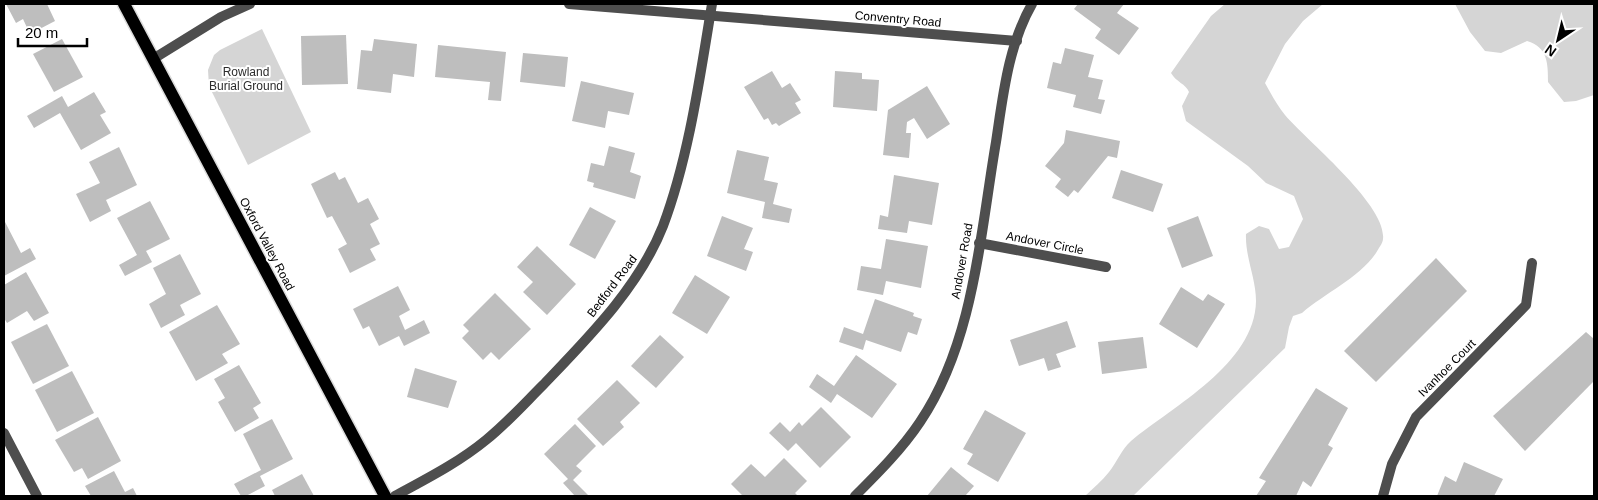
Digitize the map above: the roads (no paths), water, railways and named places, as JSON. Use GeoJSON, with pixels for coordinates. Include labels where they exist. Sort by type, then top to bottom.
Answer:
{"type":"FeatureCollection","features":[{"type":"Feature","properties":{"kind":"main road","name":"Oxford Valley Road"},"geometry":{"type":"LineString","coordinates":[[124,4],[385,496]]}},
{"type":"Feature","properties":{"kind":"street"},"geometry":{"type":"LineString","coordinates":[[153,59],[221,16],[250,4]]}},
{"type":"Feature","properties":{"kind":"street","name":"Conventry Road"},"geometry":{"type":"LineString","coordinates":[[569,4],[1017,41]]}},
{"type":"Feature","properties":{"kind":"street","name":"Bedford Road"},"geometry":{"type":"LineString","coordinates":[[396,496],[455,462],[486,440],[516,412],[582,344],[630,284],[649,256],[663,225],[679,172],[712,4]]}},
{"type":"Feature","properties":{"kind":"street","name":"Andover Road"},"geometry":{"type":"LineString","coordinates":[[856,496],[883,468],[920,422],[937,391],[955,347],[967,304],[979,243],[1008,66],[1032,4]]}},
{"type":"Feature","properties":{"kind":"street","name":"Andover Circle"},"geometry":{"type":"LineString","coordinates":[[979,243],[1106,267]]}},
{"type":"Feature","properties":{"kind":"street","name":"Ivanhoe Court"},"geometry":{"type":"LineString","coordinates":[[1383,496],[1392,464],[1416,417],[1526,305],[1532,263]]}},
{"type":"Feature","properties":{"kind":"street"},"geometry":{"type":"LineString","coordinates":[[4,433],[37,496]]}},
{"type":"Feature","properties":{"kind":"park label","name":"Rowland Burial Ground"},"geometry":{"type":"Point","coordinates":[246,79]}}]}
